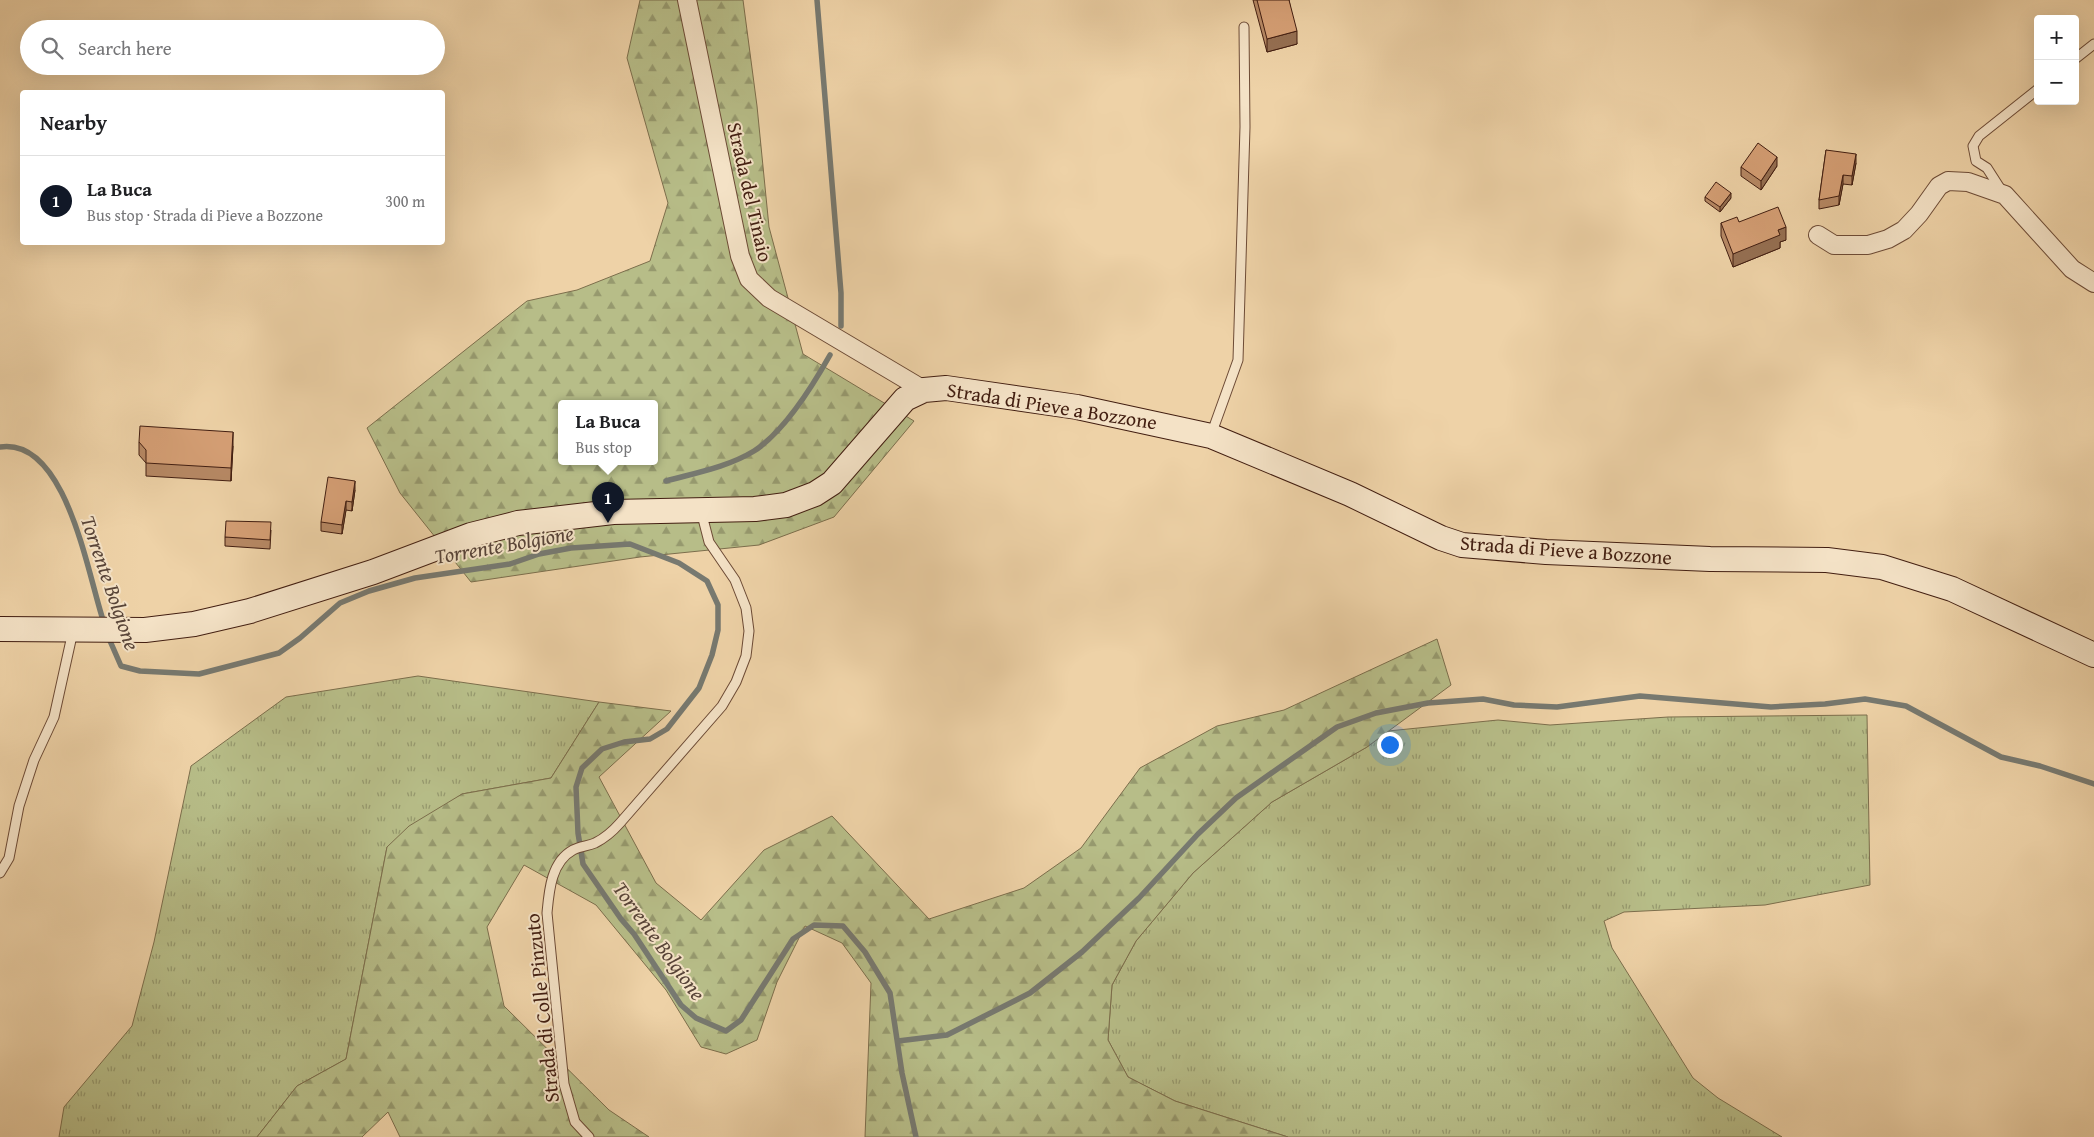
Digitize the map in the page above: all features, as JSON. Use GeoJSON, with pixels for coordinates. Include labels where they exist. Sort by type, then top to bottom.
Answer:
{"type":"FeatureCollection","features":[{"type":"Feature","properties":{"kind":"street","name":"Strada del Tinaio"},"geometry":{"type":"LineString","coordinates":[[687,0],[740,256],[750,279],[769,298],[924,390]]}},
{"type":"Feature","properties":{"kind":"street"},"geometry":{"type":"LineString","coordinates":[[1818,235],[1834,245],[1868,245],[1888,239],[1904,230],[1919,214],[1938,186],[1948,180],[1968,182],[2005,195],[2072,269],[2094,283]]}},
{"type":"Feature","properties":{"kind":"street","name":"Strada di Pieve a Bozzone"},"geometry":{"type":"LineString","coordinates":[[0,629],[124,630],[176,627],[250,611],[373,572],[471,535],[518,523],[613,512],[701,511],[778,506],[815,494],[842,473],[899,403],[911,394],[924,390],[955,388],[1077,407],[1211,436],[1284,465],[1454,543],[1480,547],[1556,552],[1710,559],[1827,560],[1882,567],[1952,589],[2094,655]]}},
{"type":"Feature","properties":{"kind":"lane"},"geometry":{"type":"LineString","coordinates":[[1211,436],[1238,360],[1245,127],[1244,27]]}},
{"type":"Feature","properties":{"kind":"lane"},"geometry":{"type":"LineString","coordinates":[[2079,56],[2094,44]]}},
{"type":"Feature","properties":{"kind":"lane"},"geometry":{"type":"LineString","coordinates":[[2005,195],[1987,168],[1976,160],[1973,146],[1979,136],[2034,92]]}},
{"type":"Feature","properties":{"kind":"lane","name":"Strada di Colle Pinzuto"},"geometry":{"type":"LineString","coordinates":[[589,1137],[575,1122],[564,1084],[547,913],[550,886],[561,860],[573,850],[595,843],[610,834],[722,706],[736,682],[746,656],[749,631],[746,608],[736,580],[709,542],[701,511]]}},
{"type":"Feature","properties":{"kind":"lane"},"geometry":{"type":"LineString","coordinates":[[0,873],[9,858],[19,806],[34,760],[54,716],[74,630]]}},
{"type":"Feature","properties":{"kind":"green space"},"geometry":{"type":"Polygon","coordinates":[[[640,0],[743,0],[757,106],[769,227],[803,354],[914,421],[834,517],[759,545],[640,557],[471,582],[400,493],[367,428],[527,301],[577,290],[650,261],[668,203],[627,58],[640,0]]]}},
{"type":"Feature","properties":{"kind":"green space"},"geometry":{"type":"Polygon","coordinates":[[[1437,639],[1451,685],[1367,747],[1272,802],[1193,873],[1136,941],[1112,985],[1108,1040],[1128,1077],[1175,1101],[1288,1137],[865,1137],[871,983],[842,943],[805,926],[777,982],[757,1040],[726,1054],[701,1047],[666,990],[596,905],[524,865],[487,927],[504,1006],[609,1110],[649,1137],[400,1137],[388,1112],[362,1137],[257,1137],[297,1086],[346,1059],[387,847],[409,826],[462,794],[551,778],[599,702],[671,711],[599,777],[656,883],[701,920],[764,850],[832,816],[929,919],[1024,888],[1081,848],[1140,768],[1217,726],[1284,710],[1437,639]]]}},
{"type":"Feature","properties":{"kind":"green space"},"geometry":{"type":"Polygon","coordinates":[[[418,676],[599,702],[551,778],[462,794],[387,847],[346,1059],[297,1086],[257,1137],[59,1137],[64,1107],[132,1026],[154,942],[191,766],[286,697],[418,676]]]}},
{"type":"Feature","properties":{"kind":"green space"},"geometry":{"type":"Polygon","coordinates":[[[1867,715],[1870,885],[1765,905],[1624,912],[1604,921],[1612,948],[1693,1078],[1718,1098],[1782,1137],[1288,1137],[1175,1101],[1128,1077],[1108,1040],[1112,985],[1136,941],[1193,873],[1272,802],[1367,747],[1388,731],[1498,720],[1550,725],[1668,717],[1867,715]]]}},
{"type":"Feature","properties":{"kind":"building"},"geometry":{"type":"Polygon","coordinates":[[[1257,0],[1289,0],[1297,31],[1267,39],[1257,0]]]}},
{"type":"Feature","properties":{"kind":"building"},"geometry":{"type":"Polygon","coordinates":[[[1758,143],[1777,157],[1761,181],[1741,167],[1758,143]]]}},
{"type":"Feature","properties":{"kind":"building"},"geometry":{"type":"Polygon","coordinates":[[[1826,150],[1856,154],[1852,176],[1843,175],[1839,196],[1819,200],[1826,150]]]}},
{"type":"Feature","properties":{"kind":"building"},"geometry":{"type":"Polygon","coordinates":[[[1716,182],[1731,193],[1720,207],[1705,197],[1716,182]]]}},
{"type":"Feature","properties":{"kind":"building"},"geometry":{"type":"Polygon","coordinates":[[[1778,207],[1786,227],[1778,230],[1780,235],[1733,254],[1721,223],[1737,217],[1739,222],[1778,207]]]}},
{"type":"Feature","properties":{"kind":"building"},"geometry":{"type":"Polygon","coordinates":[[[140,426],[233,432],[231,468],[146,463],[146,450],[139,442],[140,426]]]}},
{"type":"Feature","properties":{"kind":"building"},"geometry":{"type":"Polygon","coordinates":[[[328,477],[355,481],[352,502],[346,501],[342,525],[321,522],[328,477]]]}},
{"type":"Feature","properties":{"kind":"building"},"geometry":{"type":"Polygon","coordinates":[[[226,521],[271,522],[270,540],[225,537],[226,521]]]}},
{"type":"Feature","properties":{"kind":"waterway"},"geometry":{"type":"LineString","coordinates":[[817,0],[841,293],[841,326]]}},
{"type":"Feature","properties":{"kind":"waterway"},"geometry":{"type":"LineString","coordinates":[[666,481],[711,469],[744,457],[754,451],[776,432],[797,408],[830,355]]}},
{"type":"Feature","properties":{"kind":"waterway","name":"Torrente Bolgione"},"geometry":{"type":"LineString","coordinates":[[0,447],[23,450],[42,464],[58,486],[82,544],[104,623]]}},
{"type":"Feature","properties":{"kind":"waterway","name":"Torrente Bolgione"},"geometry":{"type":"LineString","coordinates":[[107,634],[121,666],[140,671],[199,674],[279,653],[300,638],[340,603],[369,591],[415,578],[510,564],[539,554],[571,548],[630,544],[679,563],[707,581],[718,605],[718,630],[712,655],[699,688],[667,729],[650,739],[624,742],[602,749],[582,768],[576,787],[578,833],[583,864],[621,919],[634,934],[681,1005],[696,1018],[726,1031],[741,1020],[793,939],[814,925],[843,926],[865,952],[890,993],[902,1073],[916,1137]]}},
{"type":"Feature","properties":{"kind":"waterway"},"geometry":{"type":"LineString","coordinates":[[898,1041],[947,1035],[1030,993],[1082,952],[1139,898],[1198,834],[1236,798],[1337,727],[1376,713],[1428,703],[1483,699],[1514,705],[1557,707],[1640,696],[1771,707],[1825,704],[1865,699],[1906,706],[2001,757],[2040,766],[2094,784]]}},
{"type":"Feature","properties":{"kind":"place","name":"La Buca"},"geometry":{"type":"Point","coordinates":[608,523]}}]}
